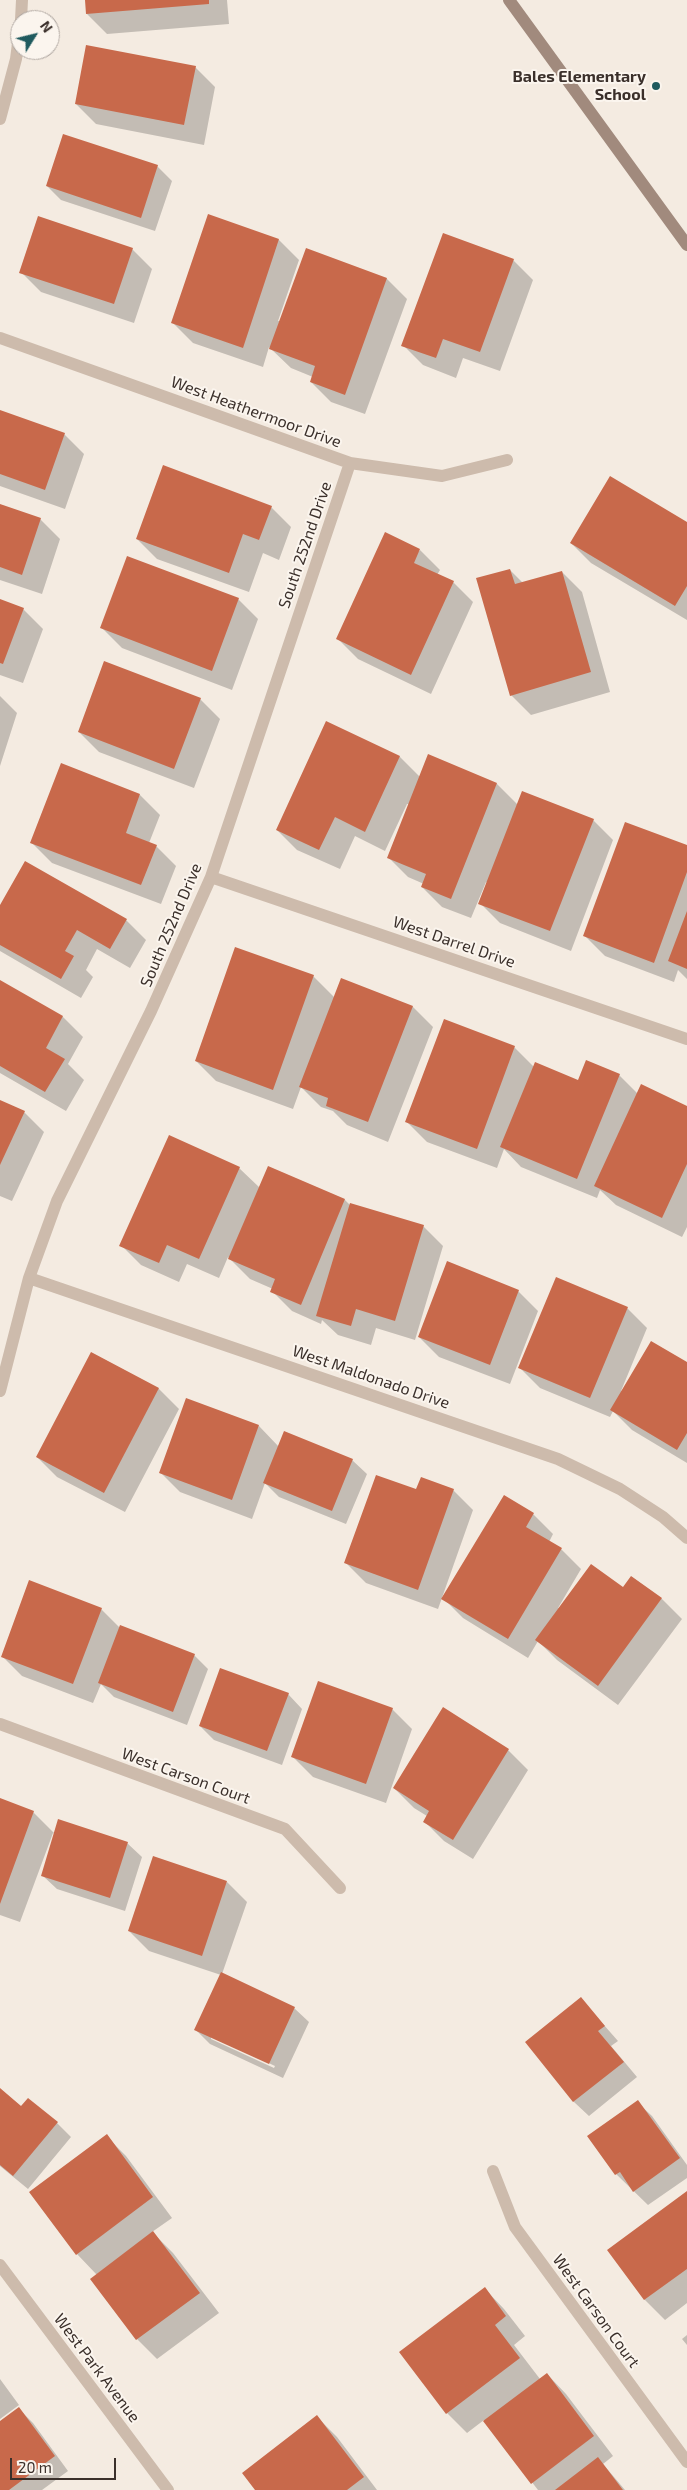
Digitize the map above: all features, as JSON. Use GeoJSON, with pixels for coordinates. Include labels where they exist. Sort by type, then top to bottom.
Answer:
{"type":"FeatureCollection","features":[{"type":"Feature","properties":{"kind":"street"},"geometry":{"type":"LineString","coordinates":[[509,0],[687,245]]}},
{"type":"Feature","properties":{"kind":"street"},"geometry":{"type":"LineString","coordinates":[[0,120],[16,60]]}},
{"type":"Feature","properties":{"kind":"street","name":"West Heathermoor Drive"},"geometry":{"type":"LineString","coordinates":[[0,338],[350,463],[442,476],[507,460]]}},
{"type":"Feature","properties":{"kind":"street","name":"South 252nd Drive"},"geometry":{"type":"LineString","coordinates":[[0,1391],[29,1278],[57,1201],[151,1012],[211,876],[350,463]]}},
{"type":"Feature","properties":{"kind":"street","name":"West Darrel Drive"},"geometry":{"type":"LineString","coordinates":[[211,876],[687,1039]]}},
{"type":"Feature","properties":{"kind":"street","name":"West Maldonado Drive"},"geometry":{"type":"LineString","coordinates":[[29,1278],[558,1459],[620,1489],[663,1517],[687,1538]]}},
{"type":"Feature","properties":{"kind":"street","name":"West Carson Court"},"geometry":{"type":"LineString","coordinates":[[0,1724],[285,1829],[340,1888]]}},
{"type":"Feature","properties":{"kind":"street","name":"West Carson Court"},"geometry":{"type":"LineString","coordinates":[[493,2170],[514,2227],[687,2462]]}},
{"type":"Feature","properties":{"kind":"street","name":"West Park Avenue"},"geometry":{"type":"LineString","coordinates":[[0,2265],[168,2490]]}},
{"type":"Feature","properties":{"kind":"building"},"geometry":{"type":"Polygon","coordinates":[[[85,0],[209,0],[209,4],[86,14],[85,0]]]}},
{"type":"Feature","properties":{"kind":"building"},"geometry":{"type":"Polygon","coordinates":[[[86,45],[196,66],[184,125],[75,104],[86,45]]]}},
{"type":"Feature","properties":{"kind":"building"},"geometry":{"type":"Polygon","coordinates":[[[63,134],[158,165],[141,218],[46,186],[63,134]]]}},
{"type":"Feature","properties":{"kind":"building"},"geometry":{"type":"Polygon","coordinates":[[[208,214],[279,239],[243,348],[171,323],[208,214]]]}},
{"type":"Feature","properties":{"kind":"building"},"geometry":{"type":"Polygon","coordinates":[[[38,216],[133,248],[114,304],[19,273],[38,216]]]}},
{"type":"Feature","properties":{"kind":"building"},"geometry":{"type":"Polygon","coordinates":[[[443,233],[514,259],[480,352],[443,339],[436,358],[401,346],[443,233]]]}},
{"type":"Feature","properties":{"kind":"building"},"geometry":{"type":"Polygon","coordinates":[[[306,248],[387,278],[345,395],[310,382],[315,366],[269,349],[306,248]]]}},
{"type":"Feature","properties":{"kind":"building"},"geometry":{"type":"Polygon","coordinates":[[[0,410],[65,433],[45,490],[0,474],[0,410]]]}},
{"type":"Feature","properties":{"kind":"building"},"geometry":{"type":"Polygon","coordinates":[[[163,465],[272,506],[259,540],[243,534],[229,573],[136,539],[163,465]]]}},
{"type":"Feature","properties":{"kind":"building"},"geometry":{"type":"Polygon","coordinates":[[[610,476],[687,522],[687,586],[675,606],[570,543],[610,476]]]}},
{"type":"Feature","properties":{"kind":"building"},"geometry":{"type":"Polygon","coordinates":[[[0,504],[41,518],[22,575],[0,567],[0,504]]]}},
{"type":"Feature","properties":{"kind":"building"},"geometry":{"type":"Polygon","coordinates":[[[385,532],[420,549],[414,563],[454,581],[411,675],[336,639],[385,532]]]}},
{"type":"Feature","properties":{"kind":"building"},"geometry":{"type":"Polygon","coordinates":[[[127,556],[239,598],[212,671],[100,628],[127,556]]]}},
{"type":"Feature","properties":{"kind":"building"},"geometry":{"type":"Polygon","coordinates":[[[510,569],[515,584],[562,571],[591,672],[510,696],[476,578],[510,569]]]}},
{"type":"Feature","properties":{"kind":"building"},"geometry":{"type":"Polygon","coordinates":[[[0,599],[24,608],[3,664],[0,663],[0,599]]]}},
{"type":"Feature","properties":{"kind":"building"},"geometry":{"type":"Polygon","coordinates":[[[104,661],[201,698],[174,769],[78,732],[104,661]]]}},
{"type":"Feature","properties":{"kind":"building"},"geometry":{"type":"Polygon","coordinates":[[[326,721],[400,756],[365,832],[335,817],[319,850],[276,830],[326,721]]]}},
{"type":"Feature","properties":{"kind":"building"},"geometry":{"type":"Polygon","coordinates":[[[428,754],[497,783],[451,899],[421,887],[426,874],[387,858],[428,754]]]}},
{"type":"Feature","properties":{"kind":"building"},"geometry":{"type":"Polygon","coordinates":[[[61,763],[140,794],[126,833],[157,845],[141,885],[30,843],[61,763]]]}},
{"type":"Feature","properties":{"kind":"building"},"geometry":{"type":"Polygon","coordinates":[[[522,791],[594,819],[550,931],[478,904],[522,791]]]}},
{"type":"Feature","properties":{"kind":"building"},"geometry":{"type":"Polygon","coordinates":[[[625,822],[687,845],[687,872],[654,963],[583,936],[625,822]]]}},
{"type":"Feature","properties":{"kind":"building"},"geometry":{"type":"Polygon","coordinates":[[[25,861],[127,919],[110,949],[77,930],[65,951],[74,956],[61,979],[0,945],[0,905],[25,861]]]}},
{"type":"Feature","properties":{"kind":"building"},"geometry":{"type":"Polygon","coordinates":[[[687,911],[687,969],[668,961],[687,911]]]}},
{"type":"Feature","properties":{"kind":"building"},"geometry":{"type":"Polygon","coordinates":[[[235,947],[314,975],[273,1090],[195,1061],[235,947]]]}},
{"type":"Feature","properties":{"kind":"building"},"geometry":{"type":"Polygon","coordinates":[[[341,978],[413,1006],[368,1122],[326,1106],[328,1098],[299,1087],[341,978]]]}},
{"type":"Feature","properties":{"kind":"building"},"geometry":{"type":"Polygon","coordinates":[[[0,980],[63,1016],[46,1048],[65,1059],[45,1092],[0,1066],[0,980]]]}},
{"type":"Feature","properties":{"kind":"building"},"geometry":{"type":"Polygon","coordinates":[[[444,1019],[515,1046],[477,1149],[405,1122],[444,1019]]]}},
{"type":"Feature","properties":{"kind":"building"},"geometry":{"type":"Polygon","coordinates":[[[586,1060],[620,1074],[577,1179],[500,1147],[535,1062],[578,1080],[586,1060]]]}},
{"type":"Feature","properties":{"kind":"building"},"geometry":{"type":"Polygon","coordinates":[[[641,1084],[687,1106],[687,1164],[662,1218],[594,1186],[641,1084]]]}},
{"type":"Feature","properties":{"kind":"building"},"geometry":{"type":"Polygon","coordinates":[[[0,1100],[25,1111],[0,1165],[0,1100]]]}},
{"type":"Feature","properties":{"kind":"building"},"geometry":{"type":"Polygon","coordinates":[[[169,1135],[240,1167],[199,1259],[167,1245],[159,1263],[119,1246],[169,1135]]]}},
{"type":"Feature","properties":{"kind":"building"},"geometry":{"type":"Polygon","coordinates":[[[268,1166],[345,1199],[301,1305],[270,1292],[275,1279],[228,1259],[268,1166]]]}},
{"type":"Feature","properties":{"kind":"building"},"geometry":{"type":"Polygon","coordinates":[[[350,1203],[424,1225],[395,1321],[356,1309],[351,1326],[316,1316],[350,1203]]]}},
{"type":"Feature","properties":{"kind":"building"},"geometry":{"type":"Polygon","coordinates":[[[447,1261],[519,1290],[490,1365],[418,1337],[447,1261]]]}},
{"type":"Feature","properties":{"kind":"building"},"geometry":{"type":"Polygon","coordinates":[[[556,1277],[628,1307],[590,1398],[518,1368],[556,1277]]]}},
{"type":"Feature","properties":{"kind":"building"},"geometry":{"type":"Polygon","coordinates":[[[651,1341],[687,1362],[687,1433],[677,1450],[610,1410],[651,1341]]]}},
{"type":"Feature","properties":{"kind":"building"},"geometry":{"type":"Polygon","coordinates":[[[91,1352],[159,1388],[104,1493],[36,1457],[91,1352]]]}},
{"type":"Feature","properties":{"kind":"building"},"geometry":{"type":"Polygon","coordinates":[[[186,1398],[259,1425],[232,1500],[159,1473],[186,1398]]]}},
{"type":"Feature","properties":{"kind":"building"},"geometry":{"type":"Polygon","coordinates":[[[284,1431],[353,1459],[332,1511],[263,1483],[284,1431]]]}},
{"type":"Feature","properties":{"kind":"building"},"geometry":{"type":"Polygon","coordinates":[[[376,1475],[416,1489],[421,1477],[454,1489],[418,1590],[344,1563],[376,1475]]]}},
{"type":"Feature","properties":{"kind":"building"},"geometry":{"type":"Polygon","coordinates":[[[504,1495],[534,1513],[526,1527],[562,1548],[508,1639],[441,1599],[504,1495]]]}},
{"type":"Feature","properties":{"kind":"building"},"geometry":{"type":"Polygon","coordinates":[[[591,1564],[623,1587],[631,1576],[662,1598],[598,1686],[535,1640],[591,1564]]]}},
{"type":"Feature","properties":{"kind":"building"},"geometry":{"type":"Polygon","coordinates":[[[29,1580],[102,1608],[73,1684],[1,1657],[29,1580]]]}},
{"type":"Feature","properties":{"kind":"building"},"geometry":{"type":"Polygon","coordinates":[[[120,1625],[195,1654],[173,1712],[98,1683],[120,1625]]]}},
{"type":"Feature","properties":{"kind":"building"},"geometry":{"type":"Polygon","coordinates":[[[220,1668],[289,1693],[267,1751],[199,1726],[220,1668]]]}},
{"type":"Feature","properties":{"kind":"building"},"geometry":{"type":"Polygon","coordinates":[[[318,1681],[393,1708],[366,1784],[291,1757],[318,1681]]]}},
{"type":"Feature","properties":{"kind":"building"},"geometry":{"type":"Polygon","coordinates":[[[443,1707],[509,1749],[453,1840],[423,1822],[429,1811],[393,1788],[443,1707]]]}},
{"type":"Feature","properties":{"kind":"building"},"geometry":{"type":"Polygon","coordinates":[[[0,1798],[34,1811],[0,1904],[0,1798]]]}},
{"type":"Feature","properties":{"kind":"building"},"geometry":{"type":"Polygon","coordinates":[[[58,1819],[128,1842],[110,1898],[41,1876],[58,1819]]]}},
{"type":"Feature","properties":{"kind":"building"},"geometry":{"type":"Polygon","coordinates":[[[153,1856],[227,1881],[202,1956],[128,1931],[153,1856]]]}},
{"type":"Feature","properties":{"kind":"building"},"geometry":{"type":"Polygon","coordinates":[[[221,1972],[295,2007],[269,2064],[194,2030],[221,1972]]]}},
{"type":"Feature","properties":{"kind":"building"},"geometry":{"type":"Polygon","coordinates":[[[581,1997],[605,2026],[598,2031],[624,2062],[573,2102],[525,2042],[581,1997]]]}},
{"type":"Feature","properties":{"kind":"building"},"geometry":{"type":"Polygon","coordinates":[[[0,2088],[21,2106],[28,2098],[58,2122],[13,2176],[0,2165],[0,2088]]]}},
{"type":"Feature","properties":{"kind":"building"},"geometry":{"type":"Polygon","coordinates":[[[638,2100],[680,2158],[633,2192],[620,2172],[615,2175],[587,2136],[638,2100]]]}},
{"type":"Feature","properties":{"kind":"building"},"geometry":{"type":"Polygon","coordinates":[[[107,2134],[153,2197],[76,2255],[29,2192],[107,2134]]]}},
{"type":"Feature","properties":{"kind":"building"},"geometry":{"type":"Polygon","coordinates":[[[687,2191],[687,2269],[644,2300],[607,2250],[687,2191]]]}},
{"type":"Feature","properties":{"kind":"building"},"geometry":{"type":"Polygon","coordinates":[[[153,2231],[200,2293],[136,2340],[90,2279],[153,2231]]]}},
{"type":"Feature","properties":{"kind":"building"},"geometry":{"type":"Polygon","coordinates":[[[485,2287],[506,2316],[495,2325],[520,2358],[446,2414],[399,2352],[485,2287]]]}},
{"type":"Feature","properties":{"kind":"building"},"geometry":{"type":"Polygon","coordinates":[[[547,2373],[594,2436],[531,2484],[483,2421],[547,2373]]]}},
{"type":"Feature","properties":{"kind":"building"},"geometry":{"type":"Polygon","coordinates":[[[19,2407],[55,2456],[9,2490],[0,2490],[0,2421],[19,2407]]]}},
{"type":"Feature","properties":{"kind":"building"},"geometry":{"type":"Polygon","coordinates":[[[317,2415],[364,2477],[347,2490],[255,2490],[242,2473],[317,2415]]]}},
{"type":"Feature","properties":{"kind":"building"},"geometry":{"type":"Polygon","coordinates":[[[598,2457],[623,2490],[555,2490],[598,2457]]]}},
{"type":"Feature","properties":{"kind":"place","name":"Bales Elementary School"},"geometry":{"type":"Point","coordinates":[656,86]}}]}
